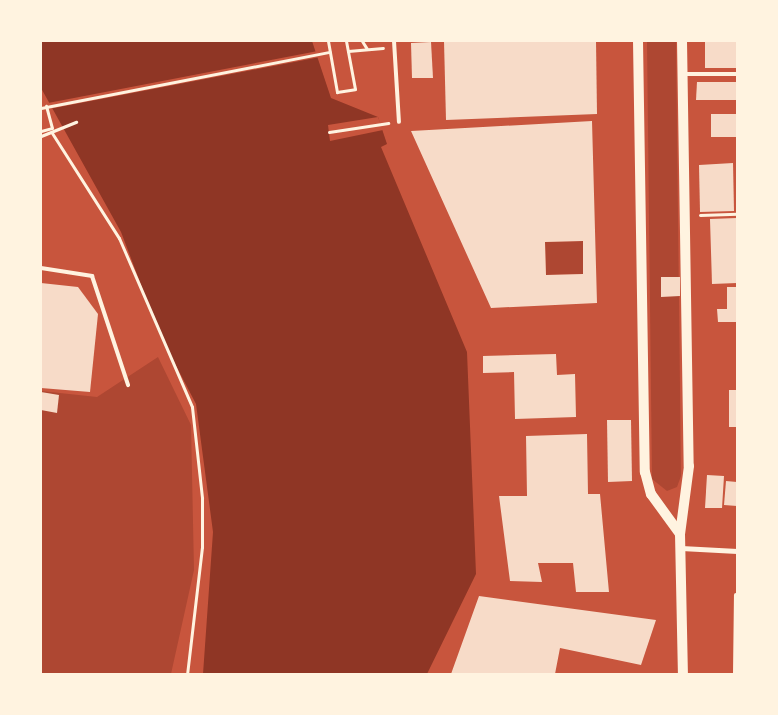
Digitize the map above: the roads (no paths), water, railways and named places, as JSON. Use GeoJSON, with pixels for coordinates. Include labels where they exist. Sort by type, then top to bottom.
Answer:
{"type":"FeatureCollection","features":[{"type":"Feature","properties":{"kind":"main road"},"geometry":{"type":"LineString","coordinates":[[638,41],[645,472],[651,494],[680,534]]}},
{"type":"Feature","properties":{"kind":"main road"},"geometry":{"type":"LineString","coordinates":[[682,41],[687,216],[689,466],[680,534],[683,674]]}},
{"type":"Feature","properties":{"kind":"street"},"geometry":{"type":"LineString","coordinates":[[683,74],[737,74]]}},
{"type":"Feature","properties":{"kind":"street"},"geometry":{"type":"LineString","coordinates":[[681,548],[737,551]]}},
{"type":"Feature","properties":{"kind":"lane"},"geometry":{"type":"LineString","coordinates":[[394,41],[399,122]]}},
{"type":"Feature","properties":{"kind":"lane"},"geometry":{"type":"LineString","coordinates":[[41,268],[92,276],[128,385]]}},
{"type":"Feature","properties":{"kind":"lane"},"geometry":{"type":"LineString","coordinates":[[735,674],[736,594]]}}]}
